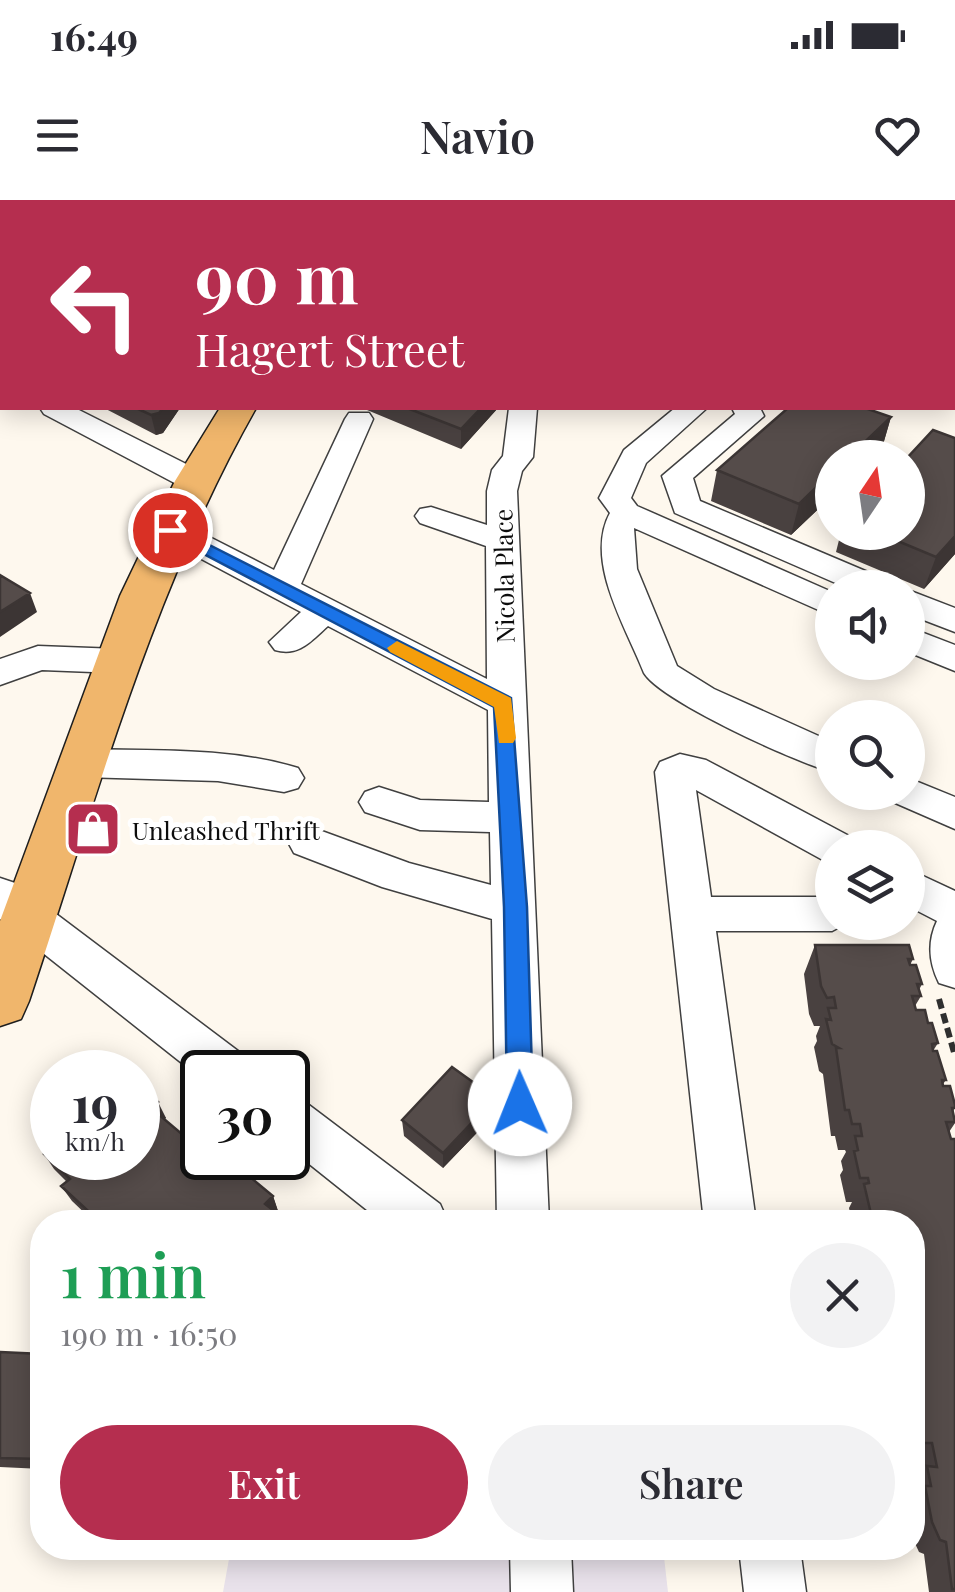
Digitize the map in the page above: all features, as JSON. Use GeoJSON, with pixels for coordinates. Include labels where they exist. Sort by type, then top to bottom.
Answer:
{"type":"FeatureCollection","features":[{"type":"Feature","properties":{"kind":"main road"},"geometry":{"type":"LineString","coordinates":[[0,1002],[11,927],[82,763],[170,530],[237,410]]}},
{"type":"Feature","properties":{"kind":"street"},"geometry":{"type":"LineString","coordinates":[[58,410],[194,481]]}},
{"type":"Feature","properties":{"kind":"street","name":"Nicola Place"},"geometry":{"type":"LineString","coordinates":[[523,410],[518,457],[507,470],[502,491],[504,703],[516,907],[523,1210]]}},
{"type":"Feature","properties":{"kind":"street"},"geometry":{"type":"LineString","coordinates":[[690,410],[641,448],[622,471],[615,498],[626,514],[815,597]]}},
{"type":"Feature","properties":{"kind":"street"},"geometry":{"type":"LineString","coordinates":[[747,410],[750,416],[677,476],[686,506],[835,570]]}},
{"type":"Feature","properties":{"kind":"street"},"geometry":{"type":"LineString","coordinates":[[282,588],[359,420]]}},
{"type":"Feature","properties":{"kind":"street"},"geometry":{"type":"LineString","coordinates":[[626,514],[617,530],[620,569],[662,673],[701,698],[815,750]]}},
{"type":"Feature","properties":{"kind":"street"},"geometry":{"type":"LineString","coordinates":[[431,516],[502,541]]}},
{"type":"Feature","properties":{"kind":"street"},"geometry":{"type":"LineString","coordinates":[[170,530],[504,703]]}},
{"type":"Feature","properties":{"kind":"street"},"geometry":{"type":"LineString","coordinates":[[925,607],[954,619]]}},
{"type":"Feature","properties":{"kind":"street"},"geometry":{"type":"LineString","coordinates":[[287,642],[324,610]]}},
{"type":"Feature","properties":{"kind":"street"},"geometry":{"type":"LineString","coordinates":[[925,646],[955,659]]}},
{"type":"Feature","properties":{"kind":"street"},"geometry":{"type":"LineString","coordinates":[[0,674],[38,658],[118,661]]}},
{"type":"Feature","properties":{"kind":"street"},"geometry":{"type":"LineString","coordinates":[[82,763],[218,767],[284,778]]}},
{"type":"Feature","properties":{"kind":"street"},"geometry":{"type":"LineString","coordinates":[[728,1210],[674,772],[680,768],[692,770],[815,837]]}},
{"type":"Feature","properties":{"kind":"street"},"geometry":{"type":"LineString","coordinates":[[925,800],[955,814]]}},
{"type":"Feature","properties":{"kind":"street"},"geometry":{"type":"LineString","coordinates":[[380,802],[420,815],[511,817]]}},
{"type":"Feature","properties":{"kind":"street"},"geometry":{"type":"LineString","coordinates":[[308,842],[342,851],[374,868],[444,892],[516,907]]}},
{"type":"Feature","properties":{"kind":"street"},"geometry":{"type":"LineString","coordinates":[[925,895],[955,912]]}},
{"type":"Feature","properties":{"kind":"street"},"geometry":{"type":"LineString","coordinates":[[925,913],[955,912]]}},
{"type":"Feature","properties":{"kind":"street"},"geometry":{"type":"LineString","coordinates":[[691,914],[815,914]]}},
{"type":"Feature","properties":{"kind":"street"},"geometry":{"type":"LineString","coordinates":[[11,927],[196,1050]]}},
{"type":"Feature","properties":{"kind":"street"},"geometry":{"type":"LineString","coordinates":[[955,928],[951,939],[955,970]]}},
{"type":"Feature","properties":{"kind":"street"},"geometry":{"type":"LineString","coordinates":[[310,1135],[407,1210]]}},
{"type":"Feature","properties":{"kind":"street"},"geometry":{"type":"LineString","coordinates":[[541,1560],[542,1592]]}},
{"type":"Feature","properties":{"kind":"street"},"geometry":{"type":"LineString","coordinates":[[772,1560],[776,1592]]}},
{"type":"Feature","properties":{"kind":"shaded area"},"geometry":{"type":"Polygon","coordinates":[[[229,1560],[664,1560],[668,1592],[223,1592],[229,1560]]]}},
{"type":"Feature","properties":{"kind":"building"},"geometry":{"type":"Polygon","coordinates":[[[412,410],[479,410],[461,429],[412,410]]]}},
{"type":"Feature","properties":{"kind":"building"},"geometry":{"type":"Polygon","coordinates":[[[786,410],[871,410],[891,417],[867,440],[815,440],[815,488],[799,504],[717,470],[786,410]]]}},
{"type":"Feature","properties":{"kind":"building"},"geometry":{"type":"Polygon","coordinates":[[[933,430],[955,438],[955,536],[936,557],[919,550],[925,550],[924,440],[933,430]]]}},
{"type":"Feature","properties":{"kind":"building"},"geometry":{"type":"Polygon","coordinates":[[[0,575],[30,593],[0,612],[0,575]]]}},
{"type":"Feature","properties":{"kind":"building"},"geometry":{"type":"Polygon","coordinates":[[[815,945],[909,945],[913,959],[908,959],[910,965],[916,965],[922,984],[917,984],[921,996],[912,996],[916,1010],[925,1010],[928,1023],[932,1023],[938,1043],[932,1044],[933,1051],[937,1051],[946,1080],[942,1080],[943,1086],[950,1086],[955,1105],[955,1122],[946,1122],[951,1139],[955,1139],[955,1589],[946,1542],[940,1540],[932,1522],[925,1486],[931,1486],[927,1466],[937,1467],[932,1443],[925,1443],[925,1210],[870,1210],[864,1184],[869,1183],[868,1178],[860,1178],[854,1151],[858,1150],[855,1136],[862,1136],[860,1124],[852,1124],[849,1110],[845,1110],[839,1048],[832,1044],[826,1019],[831,1020],[828,1008],[836,1008],[834,997],[827,998],[821,986],[815,945]]]}},
{"type":"Feature","properties":{"kind":"building"},"geometry":{"type":"Polygon","coordinates":[[[452,1067],[495,1098],[443,1153],[402,1120],[452,1067]]]}},
{"type":"Feature","properties":{"kind":"building"},"geometry":{"type":"Polygon","coordinates":[[[160,1116],[180,1132],[180,1180],[254,1180],[273,1196],[265,1204],[273,1210],[87,1210],[61,1186],[69,1180],[160,1180],[160,1116]]]}},
{"type":"Feature","properties":{"kind":"building"},"geometry":{"type":"Polygon","coordinates":[[[0,1352],[30,1353],[30,1459],[0,1458],[0,1352]]]}},
{"type":"Feature","properties":{"kind":"slow traffic"},"geometry":{"type":"LineString","coordinates":[[397,648],[504,703],[506,738]]}},
{"type":"Feature","properties":{"kind":"place","name":"Unleashed Thrift"},"geometry":{"type":"Point","coordinates":[93,829]}},
{"type":"Feature","properties":{"kind":"route"},"geometry":{"type":"LineString","coordinates":[[170,530],[504,703],[516,907],[520,1104]]}}]}
